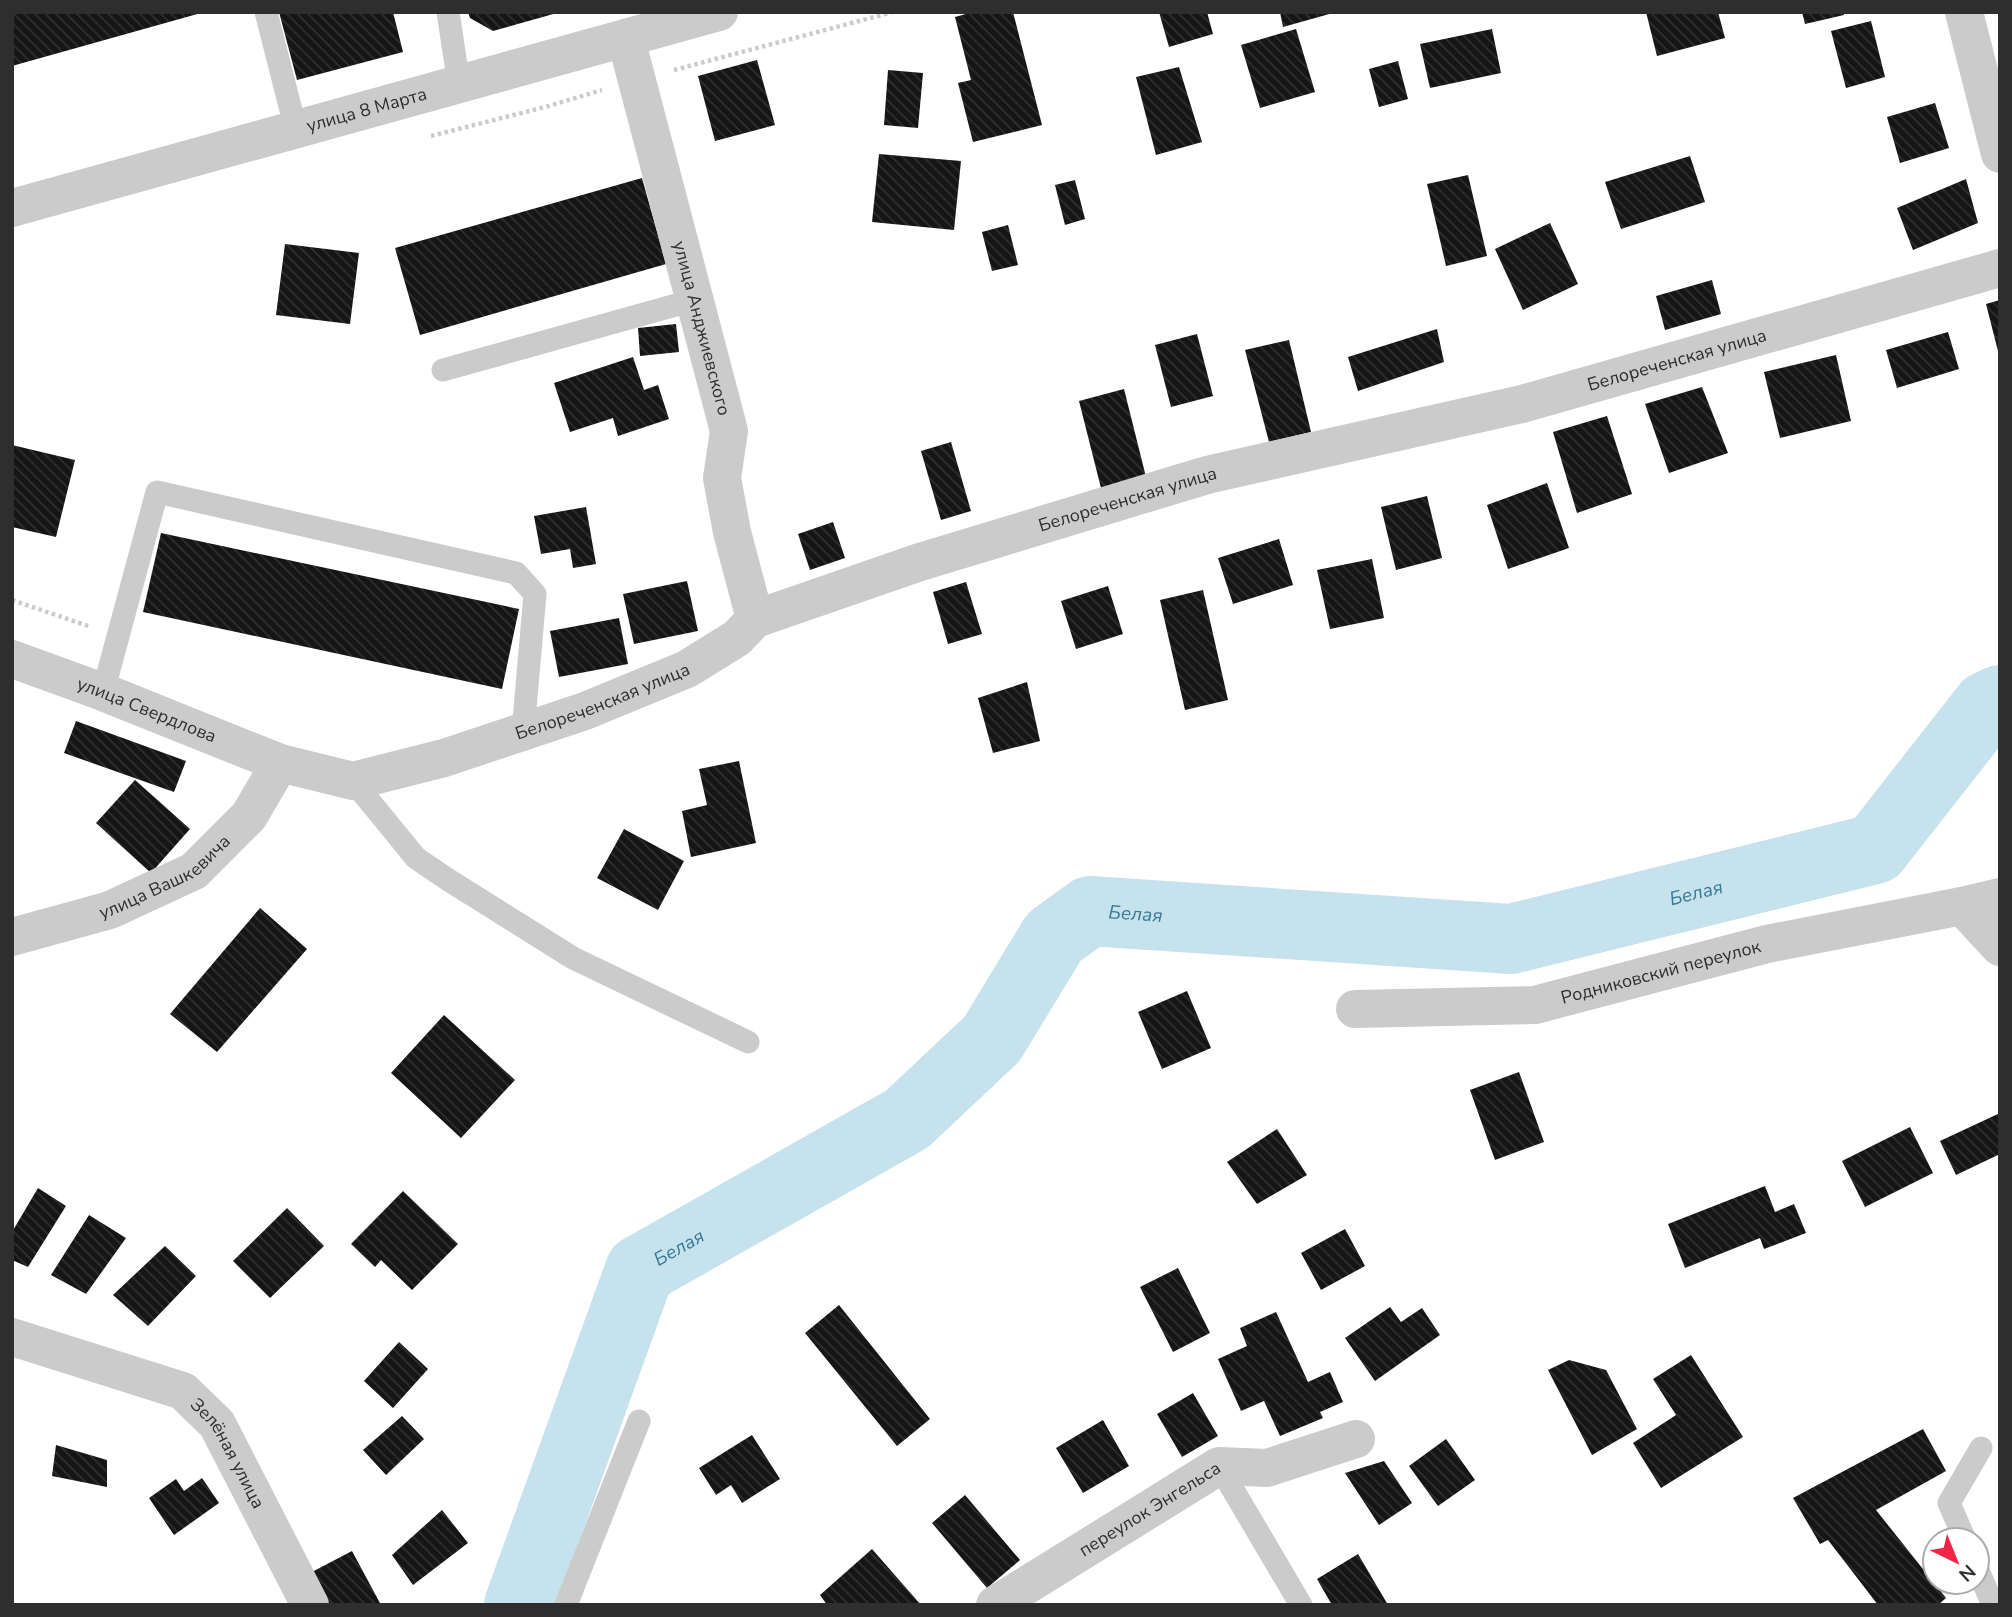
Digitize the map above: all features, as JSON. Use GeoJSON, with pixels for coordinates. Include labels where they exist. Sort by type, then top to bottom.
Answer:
{"type":"FeatureCollection","features":[{"type":"Feature","properties":{"kind":"street","name":"улица 8 Марта"},"geometry":{"type":"LineString","coordinates":[[12,208],[719,12]]}},
{"type":"Feature","properties":{"kind":"street"},"geometry":{"type":"LineString","coordinates":[[1964,12],[2000,154]]}},
{"type":"Feature","properties":{"kind":"street","name":"улица Анджиевского"},"geometry":{"type":"LineString","coordinates":[[626,39],[729,431],[722,478],[732,532],[755,619]]}},
{"type":"Feature","properties":{"kind":"street","name":"Белореченская улица"},"geometry":{"type":"LineString","coordinates":[[280,763],[352,781],[444,758],[585,712],[687,669],[737,638],[755,619],[920,562],[1207,475],[1522,404],[2000,268]]}},
{"type":"Feature","properties":{"kind":"street","name":"улица Свердлова"},"geometry":{"type":"LineString","coordinates":[[12,659],[103,692],[280,763]]}},
{"type":"Feature","properties":{"kind":"street","name":"улица Вашкевича"},"geometry":{"type":"LineString","coordinates":[[12,937],[110,910],[194,871],[249,816],[280,763]]}},
{"type":"Feature","properties":{"kind":"street","name":"Родниковский переулок"},"geometry":{"type":"LineString","coordinates":[[1355,1009],[1535,1005],[1767,944],[2000,897]]}},
{"type":"Feature","properties":{"kind":"street"},"geometry":{"type":"LineString","coordinates":[[1962,906],[2000,947]]}},
{"type":"Feature","properties":{"kind":"street","name":"Зелёная улица"},"geometry":{"type":"LineString","coordinates":[[12,1336],[183,1391],[217,1424],[310,1605]]}},
{"type":"Feature","properties":{"kind":"street","name":"переулок Энгельса"},"geometry":{"type":"LineString","coordinates":[[995,1605],[1219,1466],[1267,1468],[1356,1439]]}},
{"type":"Feature","properties":{"kind":"lane"},"geometry":{"type":"LineString","coordinates":[[266,12],[296,130]]}},
{"type":"Feature","properties":{"kind":"lane"},"geometry":{"type":"LineString","coordinates":[[448,12],[460,85]]}},
{"type":"Feature","properties":{"kind":"lane"},"geometry":{"type":"LineString","coordinates":[[443,370],[694,300]]}},
{"type":"Feature","properties":{"kind":"lane"},"geometry":{"type":"LineString","coordinates":[[103,692],[157,492],[516,573],[535,594],[523,732]]}},
{"type":"Feature","properties":{"kind":"lane"},"geometry":{"type":"LineString","coordinates":[[352,781],[416,858],[447,880],[573,958],[748,1042]]}},
{"type":"Feature","properties":{"kind":"lane"},"geometry":{"type":"LineString","coordinates":[[566,1605],[639,1420]]}},
{"type":"Feature","properties":{"kind":"lane"},"geometry":{"type":"LineString","coordinates":[[1959,1526],[1949,1503],[1982,1448]]}},
{"type":"Feature","properties":{"kind":"lane"},"geometry":{"type":"LineString","coordinates":[[1219,1466],[1301,1605]]}},
{"type":"Feature","properties":{"kind":"path"},"geometry":{"type":"LineString","coordinates":[[12,600],[118,636]]}},
{"type":"Feature","properties":{"kind":"building"},"geometry":{"type":"Polygon","coordinates":[[[12,12],[201,12],[201,13],[12,66],[12,12]]]}},
{"type":"Feature","properties":{"kind":"building"},"geometry":{"type":"Polygon","coordinates":[[[279,12],[393,12],[403,52],[297,80],[279,12]]]}},
{"type":"Feature","properties":{"kind":"building"},"geometry":{"type":"Polygon","coordinates":[[[468,12],[557,13],[493,31],[470,18],[468,12]]]}},
{"type":"Feature","properties":{"kind":"building"},"geometry":{"type":"Polygon","coordinates":[[[973,12],[1013,12],[1042,125],[973,142],[958,83],[971,80],[955,17],[973,12]]]}},
{"type":"Feature","properties":{"kind":"building"},"geometry":{"type":"Polygon","coordinates":[[[1159,12],[1207,12],[1213,34],[1169,47],[1159,12]]]}},
{"type":"Feature","properties":{"kind":"building"},"geometry":{"type":"Polygon","coordinates":[[[1280,12],[1333,12],[1333,13],[1283,27],[1280,12]]]}},
{"type":"Feature","properties":{"kind":"building"},"geometry":{"type":"Polygon","coordinates":[[[1646,12],[1718,12],[1725,38],[1657,56],[1646,12]]]}},
{"type":"Feature","properties":{"kind":"building"},"geometry":{"type":"Polygon","coordinates":[[[1802,12],[1843,12],[1844,15],[1805,24],[1802,12]]]}},
{"type":"Feature","properties":{"kind":"building"},"geometry":{"type":"Polygon","coordinates":[[[1871,21],[1885,77],[1846,88],[1831,31],[1871,21]]]}},
{"type":"Feature","properties":{"kind":"building"},"geometry":{"type":"Polygon","coordinates":[[[1296,29],[1315,92],[1260,108],[1241,45],[1296,29]]]}},
{"type":"Feature","properties":{"kind":"building"},"geometry":{"type":"Polygon","coordinates":[[[1492,29],[1501,73],[1430,88],[1420,44],[1492,29]]]}},
{"type":"Feature","properties":{"kind":"building"},"geometry":{"type":"Polygon","coordinates":[[[757,60],[775,125],[715,141],[698,76],[757,60]]]}},
{"type":"Feature","properties":{"kind":"building"},"geometry":{"type":"Polygon","coordinates":[[[1398,61],[1408,99],[1379,107],[1369,69],[1398,61]]]}},
{"type":"Feature","properties":{"kind":"building"},"geometry":{"type":"Polygon","coordinates":[[[1179,67],[1202,142],[1156,155],[1136,77],[1179,67]]]}},
{"type":"Feature","properties":{"kind":"building"},"geometry":{"type":"Polygon","coordinates":[[[888,70],[923,73],[918,128],[884,125],[888,70]]]}},
{"type":"Feature","properties":{"kind":"building"},"geometry":{"type":"Polygon","coordinates":[[[1935,103],[1949,148],[1900,163],[1887,117],[1935,103]]]}},
{"type":"Feature","properties":{"kind":"building"},"geometry":{"type":"Polygon","coordinates":[[[879,154],[961,161],[954,230],[872,222],[879,154]]]}},
{"type":"Feature","properties":{"kind":"building"},"geometry":{"type":"Polygon","coordinates":[[[1690,156],[1705,202],[1621,229],[1605,182],[1690,156]]]}},
{"type":"Feature","properties":{"kind":"building"},"geometry":{"type":"Polygon","coordinates":[[[1468,175],[1487,256],[1446,266],[1427,184],[1468,175]]]}},
{"type":"Feature","properties":{"kind":"building"},"geometry":{"type":"Polygon","coordinates":[[[642,178],[666,264],[420,335],[395,248],[642,178]]]}},
{"type":"Feature","properties":{"kind":"building"},"geometry":{"type":"Polygon","coordinates":[[[1966,179],[1978,223],[1913,250],[1897,208],[1966,179]]]}},
{"type":"Feature","properties":{"kind":"building"},"geometry":{"type":"Polygon","coordinates":[[[1075,180],[1085,219],[1065,225],[1055,185],[1075,180]]]}},
{"type":"Feature","properties":{"kind":"building"},"geometry":{"type":"Polygon","coordinates":[[[1550,223],[1578,284],[1523,310],[1495,249],[1550,223]]]}},
{"type":"Feature","properties":{"kind":"building"},"geometry":{"type":"Polygon","coordinates":[[[1008,225],[1018,265],[992,271],[982,232],[1008,225]]]}},
{"type":"Feature","properties":{"kind":"building"},"geometry":{"type":"Polygon","coordinates":[[[285,244],[359,253],[350,324],[276,315],[285,244]]]}},
{"type":"Feature","properties":{"kind":"building"},"geometry":{"type":"Polygon","coordinates":[[[1712,280],[1721,314],[1665,330],[1656,296],[1712,280]]]}},
{"type":"Feature","properties":{"kind":"building"},"geometry":{"type":"Polygon","coordinates":[[[2000,300],[2000,355],[1999,355],[1986,304],[2000,300]]]}},
{"type":"Feature","properties":{"kind":"building"},"geometry":{"type":"Polygon","coordinates":[[[676,324],[679,352],[640,356],[638,328],[676,324]]]}},
{"type":"Feature","properties":{"kind":"building"},"geometry":{"type":"Polygon","coordinates":[[[1437,329],[1444,362],[1358,391],[1348,357],[1437,329]]]}},
{"type":"Feature","properties":{"kind":"building"},"geometry":{"type":"Polygon","coordinates":[[[1948,332],[1959,369],[1897,388],[1886,350],[1948,332]]]}},
{"type":"Feature","properties":{"kind":"building"},"geometry":{"type":"Polygon","coordinates":[[[1197,334],[1213,396],[1171,407],[1155,345],[1197,334]]]}},
{"type":"Feature","properties":{"kind":"building"},"geometry":{"type":"Polygon","coordinates":[[[1289,340],[1311,432],[1269,442],[1245,350],[1289,340]]]}},
{"type":"Feature","properties":{"kind":"building"},"geometry":{"type":"Polygon","coordinates":[[[1836,355],[1851,421],[1780,438],[1764,372],[1836,355]]]}},
{"type":"Feature","properties":{"kind":"building"},"geometry":{"type":"Polygon","coordinates":[[[633,357],[644,390],[658,385],[669,419],[618,436],[613,418],[570,432],[554,383],[633,357]]]}},
{"type":"Feature","properties":{"kind":"building"},"geometry":{"type":"Polygon","coordinates":[[[1702,387],[1728,453],[1669,473],[1645,404],[1702,387]]]}},
{"type":"Feature","properties":{"kind":"building"},"geometry":{"type":"Polygon","coordinates":[[[1124,389],[1146,477],[1101,488],[1079,401],[1124,389]]]}},
{"type":"Feature","properties":{"kind":"building"},"geometry":{"type":"Polygon","coordinates":[[[1607,416],[1632,494],[1577,513],[1553,432],[1607,416]]]}},
{"type":"Feature","properties":{"kind":"building"},"geometry":{"type":"Polygon","coordinates":[[[951,442],[971,511],[941,520],[921,451],[951,442]]]}},
{"type":"Feature","properties":{"kind":"building"},"geometry":{"type":"Polygon","coordinates":[[[12,445],[75,460],[56,537],[12,527],[12,445]]]}},
{"type":"Feature","properties":{"kind":"building"},"geometry":{"type":"Polygon","coordinates":[[[1547,483],[1569,548],[1508,569],[1487,505],[1547,483]]]}},
{"type":"Feature","properties":{"kind":"building"},"geometry":{"type":"Polygon","coordinates":[[[1427,496],[1442,558],[1396,570],[1381,507],[1427,496]]]}},
{"type":"Feature","properties":{"kind":"building"},"geometry":{"type":"Polygon","coordinates":[[[586,507],[596,564],[573,568],[570,549],[541,554],[534,516],[586,507]]]}},
{"type":"Feature","properties":{"kind":"building"},"geometry":{"type":"Polygon","coordinates":[[[833,522],[845,558],[810,570],[798,534],[833,522]]]}},
{"type":"Feature","properties":{"kind":"building"},"geometry":{"type":"Polygon","coordinates":[[[161,533],[519,609],[502,689],[143,612],[161,533]]]}},
{"type":"Feature","properties":{"kind":"building"},"geometry":{"type":"Polygon","coordinates":[[[1279,539],[1293,585],[1233,604],[1218,558],[1279,539]]]}},
{"type":"Feature","properties":{"kind":"building"},"geometry":{"type":"Polygon","coordinates":[[[1372,559],[1384,618],[1330,629],[1317,570],[1372,559]]]}},
{"type":"Feature","properties":{"kind":"building"},"geometry":{"type":"Polygon","coordinates":[[[687,581],[698,631],[634,644],[623,594],[687,581]]]}},
{"type":"Feature","properties":{"kind":"building"},"geometry":{"type":"Polygon","coordinates":[[[966,582],[982,634],[948,644],[933,592],[966,582]]]}},
{"type":"Feature","properties":{"kind":"building"},"geometry":{"type":"Polygon","coordinates":[[[1108,586],[1123,634],[1076,649],[1061,601],[1108,586]]]}},
{"type":"Feature","properties":{"kind":"building"},"geometry":{"type":"Polygon","coordinates":[[[1203,590],[1228,700],[1185,710],[1160,600],[1203,590]]]}},
{"type":"Feature","properties":{"kind":"building"},"geometry":{"type":"Polygon","coordinates":[[[619,618],[628,664],[559,677],[550,631],[619,618]]]}},
{"type":"Feature","properties":{"kind":"building"},"geometry":{"type":"Polygon","coordinates":[[[1027,682],[1040,741],[993,753],[978,698],[1027,682]]]}},
{"type":"Feature","properties":{"kind":"building"},"geometry":{"type":"Polygon","coordinates":[[[76,721],[186,761],[174,792],[64,753],[76,721]]]}},
{"type":"Feature","properties":{"kind":"building"},"geometry":{"type":"Polygon","coordinates":[[[739,761],[756,843],[691,857],[682,811],[707,805],[699,769],[739,761]]]}},
{"type":"Feature","properties":{"kind":"building"},"geometry":{"type":"Polygon","coordinates":[[[135,780],[190,829],[151,873],[96,823],[135,780]]]}},
{"type":"Feature","properties":{"kind":"building"},"geometry":{"type":"Polygon","coordinates":[[[624,829],[684,861],[658,910],[597,878],[624,829]]]}},
{"type":"Feature","properties":{"kind":"building"},"geometry":{"type":"Polygon","coordinates":[[[260,908],[307,949],[217,1052],[170,1014],[260,908]]]}},
{"type":"Feature","properties":{"kind":"building"},"geometry":{"type":"Polygon","coordinates":[[[1187,991],[1211,1048],[1162,1069],[1138,1012],[1187,991]]]}},
{"type":"Feature","properties":{"kind":"building"},"geometry":{"type":"Polygon","coordinates":[[[444,1015],[515,1080],[461,1138],[391,1073],[444,1015]]]}},
{"type":"Feature","properties":{"kind":"building"},"geometry":{"type":"Polygon","coordinates":[[[1519,1072],[1544,1142],[1495,1160],[1470,1090],[1519,1072]]]}},
{"type":"Feature","properties":{"kind":"building"},"geometry":{"type":"Polygon","coordinates":[[[2000,1113],[2000,1154],[1956,1175],[1940,1141],[2000,1113]]]}},
{"type":"Feature","properties":{"kind":"building"},"geometry":{"type":"Polygon","coordinates":[[[1910,1127],[1933,1173],[1865,1207],[1842,1161],[1910,1127]]]}},
{"type":"Feature","properties":{"kind":"building"},"geometry":{"type":"Polygon","coordinates":[[[1277,1129],[1307,1175],[1257,1204],[1227,1162],[1277,1129]]]}},
{"type":"Feature","properties":{"kind":"building"},"geometry":{"type":"Polygon","coordinates":[[[1765,1186],[1775,1212],[1794,1204],[1806,1233],[1764,1249],[1760,1238],[1685,1268],[1668,1224],[1765,1186]]]}},
{"type":"Feature","properties":{"kind":"building"},"geometry":{"type":"Polygon","coordinates":[[[38,1188],[66,1206],[28,1267],[12,1260],[12,1232],[38,1188]]]}},
{"type":"Feature","properties":{"kind":"building"},"geometry":{"type":"Polygon","coordinates":[[[403,1191],[458,1244],[412,1290],[381,1260],[375,1267],[351,1244],[403,1191]]]}},
{"type":"Feature","properties":{"kind":"building"},"geometry":{"type":"Polygon","coordinates":[[[287,1208],[324,1246],[270,1298],[233,1261],[287,1208]]]}},
{"type":"Feature","properties":{"kind":"building"},"geometry":{"type":"Polygon","coordinates":[[[89,1215],[126,1238],[86,1294],[51,1275],[89,1215]]]}},
{"type":"Feature","properties":{"kind":"building"},"geometry":{"type":"Polygon","coordinates":[[[1345,1229],[1365,1266],[1321,1290],[1301,1253],[1345,1229]]]}},
{"type":"Feature","properties":{"kind":"building"},"geometry":{"type":"Polygon","coordinates":[[[165,1246],[196,1276],[148,1326],[113,1295],[165,1246]]]}},
{"type":"Feature","properties":{"kind":"building"},"geometry":{"type":"Polygon","coordinates":[[[1178,1268],[1210,1333],[1173,1352],[1140,1287],[1178,1268]]]}},
{"type":"Feature","properties":{"kind":"building"},"geometry":{"type":"Polygon","coordinates":[[[839,1305],[930,1419],[897,1446],[805,1333],[839,1305]]]}},
{"type":"Feature","properties":{"kind":"building"},"geometry":{"type":"Polygon","coordinates":[[[1390,1307],[1401,1322],[1422,1308],[1440,1335],[1375,1381],[1345,1338],[1390,1307]]]}},
{"type":"Feature","properties":{"kind":"building"},"geometry":{"type":"Polygon","coordinates":[[[1276,1312],[1308,1382],[1330,1372],[1343,1402],[1320,1412],[1323,1418],[1280,1436],[1264,1401],[1241,1411],[1218,1359],[1247,1346],[1240,1328],[1276,1312]]]}},
{"type":"Feature","properties":{"kind":"building"},"geometry":{"type":"Polygon","coordinates":[[[399,1342],[428,1369],[393,1408],[364,1381],[399,1342]]]}},
{"type":"Feature","properties":{"kind":"building"},"geometry":{"type":"Polygon","coordinates":[[[1691,1355],[1743,1437],[1661,1488],[1633,1443],[1676,1415],[1653,1379],[1691,1355]]]}},
{"type":"Feature","properties":{"kind":"building"},"geometry":{"type":"Polygon","coordinates":[[[1569,1360],[1606,1370],[1637,1429],[1592,1455],[1548,1370],[1569,1360]]]}},
{"type":"Feature","properties":{"kind":"building"},"geometry":{"type":"Polygon","coordinates":[[[1193,1393],[1218,1436],[1182,1457],[1157,1414],[1193,1393]]]}},
{"type":"Feature","properties":{"kind":"building"},"geometry":{"type":"Polygon","coordinates":[[[402,1416],[424,1439],[386,1475],[363,1450],[402,1416]]]}},
{"type":"Feature","properties":{"kind":"building"},"geometry":{"type":"Polygon","coordinates":[[[1103,1420],[1129,1466],[1083,1493],[1056,1448],[1103,1420]]]}},
{"type":"Feature","properties":{"kind":"building"},"geometry":{"type":"Polygon","coordinates":[[[1923,1429],[1946,1471],[1876,1510],[1921,1567],[1921,1596],[1946,1598],[1938,1605],[1878,1605],[1828,1540],[1820,1544],[1793,1498],[1923,1429]]]}},
{"type":"Feature","properties":{"kind":"building"},"geometry":{"type":"Polygon","coordinates":[[[752,1435],[780,1479],[742,1503],[731,1485],[716,1495],[699,1468],[752,1435]]]}},
{"type":"Feature","properties":{"kind":"building"},"geometry":{"type":"Polygon","coordinates":[[[1446,1439],[1475,1480],[1438,1506],[1409,1466],[1446,1439]]]}},
{"type":"Feature","properties":{"kind":"building"},"geometry":{"type":"Polygon","coordinates":[[[56,1445],[107,1460],[107,1487],[52,1476],[56,1445]]]}},
{"type":"Feature","properties":{"kind":"building"},"geometry":{"type":"Polygon","coordinates":[[[1384,1461],[1412,1503],[1379,1525],[1345,1473],[1384,1461]]]}},
{"type":"Feature","properties":{"kind":"building"},"geometry":{"type":"Polygon","coordinates":[[[202,1478],[219,1503],[174,1535],[149,1498],[176,1479],[184,1491],[202,1478]]]}},
{"type":"Feature","properties":{"kind":"building"},"geometry":{"type":"Polygon","coordinates":[[[965,1495],[1020,1560],[987,1588],[932,1523],[965,1495]]]}},
{"type":"Feature","properties":{"kind":"building"},"geometry":{"type":"Polygon","coordinates":[[[442,1510],[468,1543],[413,1585],[392,1555],[442,1510]]]}},
{"type":"Feature","properties":{"kind":"building"},"geometry":{"type":"Polygon","coordinates":[[[872,1549],[921,1605],[827,1605],[820,1595],[872,1549]]]}},
{"type":"Feature","properties":{"kind":"building"},"geometry":{"type":"Polygon","coordinates":[[[352,1551],[381,1605],[327,1605],[310,1573],[352,1551]]]}},
{"type":"Feature","properties":{"kind":"building"},"geometry":{"type":"Polygon","coordinates":[[[1358,1554],[1388,1605],[1332,1605],[1317,1579],[1358,1554]]]}},
{"type":"Feature","properties":{"kind":"waterway","name":"Белая"},"geometry":{"type":"LineString","coordinates":[[519,1605],[640,1270],[907,1119],[992,1039],[1054,937],[1090,911],[1511,939],[1875,849],[1987,706],[2000,700]]}}]}
